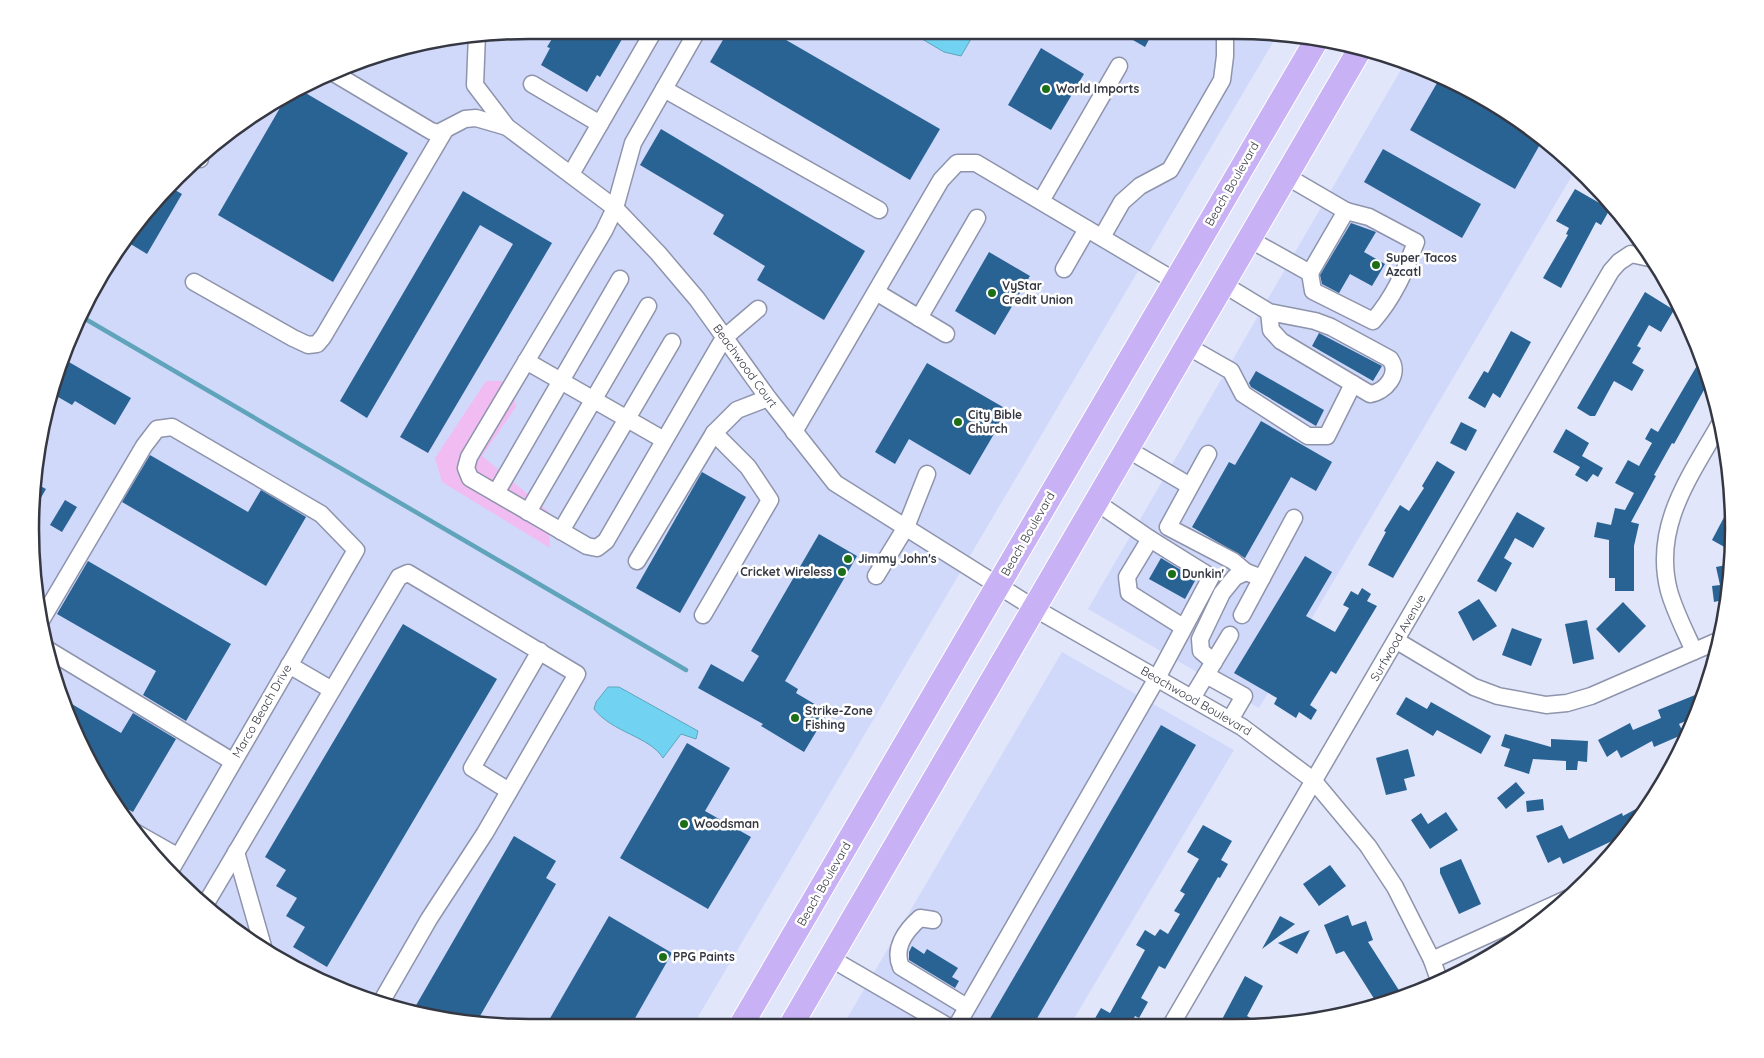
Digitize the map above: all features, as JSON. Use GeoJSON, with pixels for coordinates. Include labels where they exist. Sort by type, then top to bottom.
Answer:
{"type":"FeatureCollection","features":[{"type":"Feature","properties":{"kind":"highway","name":"Beach Boulevard"},"geometry":{"type":"LineString","coordinates":[[745,1019],[1314,45]]}},
{"type":"Feature","properties":{"kind":"highway"},"geometry":{"type":"LineString","coordinates":[[795,1019],[1358,54]]}},
{"type":"Feature","properties":{"kind":"street"},"geometry":{"type":"LineString","coordinates":[[570,174],[649,39]]}},
{"type":"Feature","properties":{"kind":"street"},"geometry":{"type":"LineString","coordinates":[[693,39],[633,143],[616,208],[469,456],[466,468],[470,478],[587,546],[597,548],[606,540],[724,338],[758,309]]}},
{"type":"Feature","properties":{"kind":"street"},"geometry":{"type":"LineString","coordinates":[[1102,238],[1122,202],[1140,186],[1170,170],[1222,80],[1225,39]]}},
{"type":"Feature","properties":{"kind":"street"},"geometry":{"type":"LineString","coordinates":[[476,42],[475,85],[507,127]]}},
{"type":"Feature","properties":{"kind":"street"},"geometry":{"type":"LineString","coordinates":[[1041,201],[1119,66]]}},
{"type":"Feature","properties":{"kind":"street"},"geometry":{"type":"LineString","coordinates":[[340,77],[431,131],[438,133],[465,118],[476,118],[507,127]]}},
{"type":"Feature","properties":{"kind":"street"},"geometry":{"type":"LineString","coordinates":[[532,84],[600,124]]}},
{"type":"Feature","properties":{"kind":"street"},"geometry":{"type":"LineString","coordinates":[[664,89],[879,210]]}},
{"type":"Feature","properties":{"kind":"street","name":"Beachwood Court"},"geometry":{"type":"LineString","coordinates":[[507,127],[616,208],[669,266],[794,432],[835,483],[998,585]]}},
{"type":"Feature","properties":{"kind":"street"},"geometry":{"type":"LineString","coordinates":[[194,282],[293,338],[308,344],[317,344],[323,337],[445,130]]}},
{"type":"Feature","properties":{"kind":"street"},"geometry":{"type":"LineString","coordinates":[[794,432],[941,180],[957,163],[976,163],[1176,281]]}},
{"type":"Feature","properties":{"kind":"street"},"geometry":{"type":"LineString","coordinates":[[1286,176],[1346,211],[1369,217],[1416,242],[1403,276],[1384,308],[1373,321],[1313,291],[1310,273],[1346,211]]}},
{"type":"Feature","properties":{"kind":"street"},"geometry":{"type":"LineString","coordinates":[[919,318],[977,218]]}},
{"type":"Feature","properties":{"kind":"street"},"geometry":{"type":"LineString","coordinates":[[1064,269],[1087,229]]}},
{"type":"Feature","properties":{"kind":"street"},"geometry":{"type":"LineString","coordinates":[[1249,239],[1310,273]]}},
{"type":"Feature","properties":{"kind":"street","name":"Surfwood Avenue"},"geometry":{"type":"LineString","coordinates":[[1175,1019],[1313,780],[1397,641],[1611,271],[1619,262],[1631,254],[1643,257]]}},
{"type":"Feature","properties":{"kind":"street"},"geometry":{"type":"LineString","coordinates":[[496,493],[620,279]]}},
{"type":"Feature","properties":{"kind":"street"},"geometry":{"type":"LineString","coordinates":[[1223,284],[1269,312],[1315,321],[1368,346],[1394,364],[1393,374],[1388,385],[1379,393],[1370,394],[1281,341],[1272,330],[1269,312]]}},
{"type":"Feature","properties":{"kind":"street"},"geometry":{"type":"LineString","coordinates":[[876,292],[946,334]]}},
{"type":"Feature","properties":{"kind":"street"},"geometry":{"type":"LineString","coordinates":[[528,512],[648,306]]}},
{"type":"Feature","properties":{"kind":"street"},"geometry":{"type":"LineString","coordinates":[[561,531],[672,342]]}},
{"type":"Feature","properties":{"kind":"street"},"geometry":{"type":"LineString","coordinates":[[1187,346],[1231,371],[1243,394],[1308,436],[1327,436],[1353,384]]}},
{"type":"Feature","properties":{"kind":"street"},"geometry":{"type":"LineString","coordinates":[[526,361],[664,440]]}},
{"type":"Feature","properties":{"kind":"street"},"geometry":{"type":"LineString","coordinates":[[637,561],[714,432],[737,410],[768,398]]}},
{"type":"Feature","properties":{"kind":"street","name":"Marco Beach Drive"},"geometry":{"type":"LineString","coordinates":[[46,612],[144,446],[157,429],[172,427],[321,514],[356,550],[172,865]]}},
{"type":"Feature","properties":{"kind":"street"},"geometry":{"type":"LineString","coordinates":[[703,615],[770,500],[748,467],[714,432]]}},
{"type":"Feature","properties":{"kind":"street"},"geometry":{"type":"LineString","coordinates":[[1694,651],[1669,590],[1665,548],[1669,520],[1682,490],[1716,432]]}},
{"type":"Feature","properties":{"kind":"street"},"geometry":{"type":"LineString","coordinates":[[1127,449],[1190,486]]}},
{"type":"Feature","properties":{"kind":"street"},"geometry":{"type":"LineString","coordinates":[[1208,454],[1168,527],[1233,561],[1246,572],[1262,578]]}},
{"type":"Feature","properties":{"kind":"street"},"geometry":{"type":"LineString","coordinates":[[876,576],[906,527],[927,474]]}},
{"type":"Feature","properties":{"kind":"street"},"geometry":{"type":"LineString","coordinates":[[960,1019],[1156,678],[1182,627],[1211,577],[1096,502]]}},
{"type":"Feature","properties":{"kind":"street"},"geometry":{"type":"LineString","coordinates":[[1242,615],[1294,518]]}},
{"type":"Feature","properties":{"kind":"street"},"geometry":{"type":"LineString","coordinates":[[1150,539],[1127,577],[1129,593],[1182,627]]}},
{"type":"Feature","properties":{"kind":"street"},"geometry":{"type":"LineString","coordinates":[[1230,720],[1244,696],[1210,669],[1201,651],[1200,639],[1222,593],[1235,577],[1246,572]]}},
{"type":"Feature","properties":{"kind":"street"},"geometry":{"type":"LineString","coordinates":[[208,900],[398,577],[408,573],[577,674],[485,833],[429,919],[384,997]]}},
{"type":"Feature","properties":{"kind":"street","name":"Beachwood Boulevard"},"geometry":{"type":"LineString","coordinates":[[998,585],[1034,608],[1230,720],[1313,780],[1368,846],[1395,887],[1432,960],[1437,976]]}},
{"type":"Feature","properties":{"kind":"street"},"geometry":{"type":"LineString","coordinates":[[1192,698],[1230,635]]}},
{"type":"Feature","properties":{"kind":"street"},"geometry":{"type":"LineString","coordinates":[[1397,641],[1474,688],[1498,696],[1546,705],[1567,703],[1591,696],[1712,643]]}},
{"type":"Feature","properties":{"kind":"street"},"geometry":{"type":"LineString","coordinates":[[510,791],[472,768],[540,651]]}},
{"type":"Feature","properties":{"kind":"street"},"geometry":{"type":"LineString","coordinates":[[54,654],[232,761]]}},
{"type":"Feature","properties":{"kind":"street"},"geometry":{"type":"LineString","coordinates":[[289,665],[332,690]]}},
{"type":"Feature","properties":{"kind":"street"},"geometry":{"type":"LineString","coordinates":[[152,842],[177,856]]}},
{"type":"Feature","properties":{"kind":"street"},"geometry":{"type":"LineString","coordinates":[[236,852],[261,940]]}},
{"type":"Feature","properties":{"kind":"street"},"geometry":{"type":"LineString","coordinates":[[1432,960],[1544,909]]}},
{"type":"Feature","properties":{"kind":"street"},"geometry":{"type":"LineString","coordinates":[[933,920],[920,918],[911,926],[902,940],[896,957],[901,968],[967,1007]]}},
{"type":"Feature","properties":{"kind":"street"},"geometry":{"type":"LineString","coordinates":[[830,958],[935,1019]]}},
{"type":"Feature","properties":{"kind":"shaded area"},"geometry":{"type":"Polygon","coordinates":[[[1235,39],[1273,41],[697,1019],[529,1019],[465,1015],[402,1003],[341,982],[284,954],[257,937],[206,898],[160,852],[121,801],[89,746],[76,717],[55,656],[48,625],[40,561],[39,529],[43,465],[48,433],[55,402],[76,341],[104,284],[121,257],[160,206],[182,182],[206,160],[257,121],[312,89],[371,65],[433,48],[497,40],[1235,39]]]}},
{"type":"Feature","properties":{"kind":"shaded area"},"geometry":{"type":"Polygon","coordinates":[[[1402,68],[1452,89],[1480,104],[1533,140],[1573,174],[1259,708],[1088,609],[1402,68]]]}},
{"type":"Feature","properties":{"kind":"shaded area"},"geometry":{"type":"Polygon","coordinates":[[[486,381],[510,381],[516,407],[482,456],[548,511],[550,548],[442,482],[435,458],[486,381]]]}},
{"type":"Feature","properties":{"kind":"shaded area"},"geometry":{"type":"Polygon","coordinates":[[[1062,652],[1234,750],[1074,1019],[847,1019],[1062,652]]]}},
{"type":"Feature","properties":{"kind":"water"},"geometry":{"type":"Polygon","coordinates":[[[922,39],[971,39],[961,56],[944,52],[922,39]]]}},
{"type":"Feature","properties":{"kind":"water"},"geometry":{"type":"Polygon","coordinates":[[[608,687],[619,687],[698,731],[696,739],[681,734],[663,758],[649,744],[611,724],[594,709],[596,702],[608,687]]]}},
{"type":"Feature","properties":{"kind":"building"},"geometry":{"type":"Polygon","coordinates":[[[552,39],[622,39],[600,77],[597,75],[587,92],[541,65],[550,48],[547,47],[552,39]]]}},
{"type":"Feature","properties":{"kind":"building"},"geometry":{"type":"Polygon","coordinates":[[[723,39],[784,39],[940,129],[910,180],[710,62],[723,39]]]}},
{"type":"Feature","properties":{"kind":"building"},"geometry":{"type":"Polygon","coordinates":[[[1131,39],[1149,39],[1145,47],[1131,39]]]}},
{"type":"Feature","properties":{"kind":"building","name":"World Imports"},"geometry":{"type":"Polygon","coordinates":[[[1041,48],[1084,74],[1051,130],[1008,105],[1041,48]]]}},
{"type":"Feature","properties":{"kind":"building"},"geometry":{"type":"Polygon","coordinates":[[[1437,83],[1480,104],[1540,145],[1515,189],[1410,130],[1437,83]]]}},
{"type":"Feature","properties":{"kind":"building"},"geometry":{"type":"Polygon","coordinates":[[[305,93],[408,153],[333,282],[218,215],[281,106],[305,93]]]}},
{"type":"Feature","properties":{"kind":"building"},"geometry":{"type":"Polygon","coordinates":[[[661,129],[865,251],[824,320],[757,280],[765,266],[713,234],[724,215],[640,165],[661,129]]]}},
{"type":"Feature","properties":{"kind":"building"},"geometry":{"type":"Polygon","coordinates":[[[1383,149],[1481,204],[1462,238],[1364,182],[1383,149]]]}},
{"type":"Feature","properties":{"kind":"building"},"geometry":{"type":"Polygon","coordinates":[[[1575,189],[1603,205],[1609,212],[1601,225],[1596,222],[1561,288],[1543,278],[1568,235],[1566,234],[1569,228],[1556,221],[1575,189]]]}},
{"type":"Feature","properties":{"kind":"building"},"geometry":{"type":"Polygon","coordinates":[[[175,190],[182,194],[147,254],[131,244],[175,190]]]}},
{"type":"Feature","properties":{"kind":"building"},"geometry":{"type":"Polygon","coordinates":[[[463,191],[552,243],[428,453],[400,437],[513,244],[480,225],[367,418],[340,401],[463,191]]]}},
{"type":"Feature","properties":{"kind":"building"},"geometry":{"type":"Polygon","coordinates":[[[1351,223],[1376,232],[1364,252],[1385,264],[1372,286],[1350,274],[1339,293],[1322,284],[1320,275],[1351,223]]]}},
{"type":"Feature","properties":{"kind":"building","name":"VyStar Credit Union"},"geometry":{"type":"Polygon","coordinates":[[[989,252],[1030,276],[995,335],[955,311],[989,252]]]}},
{"type":"Feature","properties":{"kind":"building"},"geometry":{"type":"Polygon","coordinates":[[[1645,292],[1674,310],[1661,332],[1649,325],[1637,346],[1641,348],[1632,363],[1644,370],[1632,391],[1614,381],[1595,416],[1590,416],[1577,408],[1645,292]]]}},
{"type":"Feature","properties":{"kind":"building"},"geometry":{"type":"Polygon","coordinates":[[[1511,331],[1531,342],[1500,398],[1493,393],[1485,408],[1468,398],[1484,371],[1488,373],[1511,331]]]}},
{"type":"Feature","properties":{"kind":"building"},"geometry":{"type":"Polygon","coordinates":[[[1319,333],[1382,366],[1373,381],[1312,346],[1319,333]]]}},
{"type":"Feature","properties":{"kind":"building"},"geometry":{"type":"Polygon","coordinates":[[[68,362],[131,398],[115,425],[75,401],[72,405],[57,396],[68,362]]]}},
{"type":"Feature","properties":{"kind":"building"},"geometry":{"type":"Polygon","coordinates":[[[927,363],[1008,410],[970,475],[909,439],[895,464],[875,452],[927,363]]]}},
{"type":"Feature","properties":{"kind":"building"},"geometry":{"type":"Polygon","coordinates":[[[1697,366],[1705,389],[1674,444],[1672,443],[1654,475],[1656,476],[1631,522],[1639,524],[1634,546],[1634,591],[1615,591],[1615,578],[1609,578],[1609,540],[1594,537],[1597,522],[1611,525],[1615,508],[1625,510],[1634,493],[1615,483],[1628,460],[1639,466],[1652,443],[1645,439],[1651,428],[1658,432],[1697,366]]]}},
{"type":"Feature","properties":{"kind":"building"},"geometry":{"type":"Polygon","coordinates":[[[1256,371],[1324,410],[1316,426],[1251,387],[1249,383],[1256,371]]]}},
{"type":"Feature","properties":{"kind":"building"},"geometry":{"type":"Polygon","coordinates":[[[1261,421],[1332,462],[1316,491],[1291,477],[1245,558],[1192,527],[1229,462],[1235,465],[1261,421]]]}},
{"type":"Feature","properties":{"kind":"building"},"geometry":{"type":"Polygon","coordinates":[[[1461,422],[1477,430],[1466,451],[1450,443],[1461,422]]]}},
{"type":"Feature","properties":{"kind":"building"},"geometry":{"type":"Polygon","coordinates":[[[1566,429],[1589,443],[1582,456],[1603,468],[1598,477],[1593,474],[1587,482],[1575,475],[1580,467],[1553,452],[1566,429]]]}},
{"type":"Feature","properties":{"kind":"building"},"geometry":{"type":"Polygon","coordinates":[[[150,455],[248,512],[261,490],[306,517],[266,586],[122,502],[150,455]]]}},
{"type":"Feature","properties":{"kind":"building"},"geometry":{"type":"Polygon","coordinates":[[[1437,461],[1455,472],[1393,578],[1368,565],[1386,532],[1384,531],[1400,505],[1409,511],[1424,488],[1422,486],[1437,461]]]}},
{"type":"Feature","properties":{"kind":"building"},"geometry":{"type":"Polygon","coordinates":[[[702,472],[746,497],[680,613],[636,588],[702,472]]]}},
{"type":"Feature","properties":{"kind":"building"},"geometry":{"type":"Polygon","coordinates":[[[41,486],[46,489],[40,500],[41,486]]]}},
{"type":"Feature","properties":{"kind":"building"},"geometry":{"type":"Polygon","coordinates":[[[65,500],[77,507],[62,532],[50,525],[65,500]]]}},
{"type":"Feature","properties":{"kind":"building"},"geometry":{"type":"Polygon","coordinates":[[[1517,512],[1545,528],[1533,548],[1515,538],[1504,558],[1512,563],[1496,592],[1477,581],[1517,512]]]}},
{"type":"Feature","properties":{"kind":"building"},"geometry":{"type":"Polygon","coordinates":[[[1725,516],[1724,547],[1712,540],[1725,516]]]}},
{"type":"Feature","properties":{"kind":"building"},"geometry":{"type":"Polygon","coordinates":[[[819,534],[857,556],[785,681],[798,689],[796,693],[828,712],[804,752],[761,726],[763,724],[698,688],[711,664],[743,682],[759,656],[751,651],[819,534]]]}},
{"type":"Feature","properties":{"kind":"building"},"geometry":{"type":"Polygon","coordinates":[[[1305,556],[1332,572],[1306,616],[1335,632],[1349,608],[1343,605],[1351,591],[1358,595],[1362,588],[1371,594],[1367,601],[1377,606],[1336,674],[1331,671],[1310,705],[1317,710],[1311,720],[1299,712],[1296,718],[1274,704],[1277,698],[1234,673],[1305,556]]]}},
{"type":"Feature","properties":{"kind":"building"},"geometry":{"type":"Polygon","coordinates":[[[1161,558],[1196,579],[1185,599],[1149,579],[1161,558]]]}},
{"type":"Feature","properties":{"kind":"building"},"geometry":{"type":"Polygon","coordinates":[[[88,561],[231,644],[186,721],[143,695],[156,671],[57,614],[88,561]]]}},
{"type":"Feature","properties":{"kind":"building"},"geometry":{"type":"Polygon","coordinates":[[[1724,565],[1720,601],[1714,602],[1712,586],[1720,585],[1716,567],[1724,565]]]}},
{"type":"Feature","properties":{"kind":"building"},"geometry":{"type":"Polygon","coordinates":[[[1479,599],[1497,626],[1473,641],[1458,612],[1479,599]]]}},
{"type":"Feature","properties":{"kind":"building"},"geometry":{"type":"Polygon","coordinates":[[[1623,602],[1646,626],[1619,653],[1596,629],[1623,602]]]}},
{"type":"Feature","properties":{"kind":"building"},"geometry":{"type":"Polygon","coordinates":[[[1587,620],[1594,659],[1573,664],[1565,624],[1587,620]]]}},
{"type":"Feature","properties":{"kind":"building"},"geometry":{"type":"Polygon","coordinates":[[[403,624],[497,679],[327,967],[293,947],[305,927],[286,916],[297,898],[276,886],[286,870],[265,857],[403,624]]]}},
{"type":"Feature","properties":{"kind":"building"},"geometry":{"type":"Polygon","coordinates":[[[1512,628],[1542,639],[1531,666],[1502,655],[1512,628]]]}},
{"type":"Feature","properties":{"kind":"building"},"geometry":{"type":"Polygon","coordinates":[[[1696,695],[1686,721],[1679,724],[1682,730],[1680,736],[1654,747],[1652,741],[1621,758],[1617,750],[1607,757],[1598,740],[1630,723],[1633,730],[1661,718],[1658,710],[1696,695]]]}},
{"type":"Feature","properties":{"kind":"building"},"geometry":{"type":"Polygon","coordinates":[[[1406,697],[1427,709],[1431,702],[1491,736],[1481,754],[1437,730],[1433,736],[1396,714],[1406,697]]]}},
{"type":"Feature","properties":{"kind":"building"},"geometry":{"type":"Polygon","coordinates":[[[71,704],[121,733],[133,713],[176,739],[133,812],[126,808],[104,774],[89,746],[71,704]]]}},
{"type":"Feature","properties":{"kind":"building"},"geometry":{"type":"Polygon","coordinates":[[[1161,725],[1196,745],[1037,1019],[990,1019],[1161,725]]]}},
{"type":"Feature","properties":{"kind":"building"},"geometry":{"type":"Polygon","coordinates":[[[1505,734],[1551,747],[1551,739],[1588,741],[1587,762],[1578,761],[1577,770],[1566,770],[1566,761],[1533,759],[1529,774],[1504,766],[1510,749],[1501,746],[1505,734]]]}},
{"type":"Feature","properties":{"kind":"building","name":"Woodsman"},"geometry":{"type":"Polygon","coordinates":[[[687,743],[730,768],[705,811],[751,837],[708,909],[620,858],[687,743]]]}},
{"type":"Feature","properties":{"kind":"building"},"geometry":{"type":"Polygon","coordinates":[[[1408,749],[1415,776],[1404,779],[1407,790],[1386,795],[1376,758],[1408,749]]]}},
{"type":"Feature","properties":{"kind":"building"},"geometry":{"type":"Polygon","coordinates":[[[1516,782],[1525,793],[1506,809],[1497,798],[1516,782]]]}},
{"type":"Feature","properties":{"kind":"building"},"geometry":{"type":"Polygon","coordinates":[[[1543,799],[1544,810],[1527,812],[1526,801],[1543,799]]]}},
{"type":"Feature","properties":{"kind":"building"},"geometry":{"type":"Polygon","coordinates":[[[1638,808],[1613,841],[1563,864],[1560,857],[1548,863],[1536,836],[1562,825],[1569,839],[1622,813],[1623,816],[1638,808]]]}},
{"type":"Feature","properties":{"kind":"building"},"geometry":{"type":"Polygon","coordinates":[[[1446,812],[1458,830],[1430,849],[1411,820],[1421,813],[1428,824],[1446,812]]]}},
{"type":"Feature","properties":{"kind":"building"},"geometry":{"type":"Polygon","coordinates":[[[1203,825],[1232,841],[1221,860],[1228,864],[1220,878],[1218,877],[1165,969],[1159,966],[1141,998],[1148,1002],[1139,1018],[1135,1016],[1133,1019],[1095,1019],[1101,1008],[1110,1013],[1145,950],[1136,945],[1145,930],[1155,936],[1160,929],[1168,934],[1180,914],[1174,911],[1185,894],[1180,891],[1199,859],[1187,852],[1203,825]]]}},
{"type":"Feature","properties":{"kind":"building"},"geometry":{"type":"Polygon","coordinates":[[[514,836],[556,861],[546,878],[556,884],[480,1016],[416,1006],[514,836]]]}},
{"type":"Feature","properties":{"kind":"building"},"geometry":{"type":"Polygon","coordinates":[[[1461,859],[1481,904],[1459,914],[1440,873],[1440,868],[1461,859]]]}},
{"type":"Feature","properties":{"kind":"building"},"geometry":{"type":"Polygon","coordinates":[[[1330,865],[1346,886],[1319,906],[1303,884],[1330,865]]]}},
{"type":"Feature","properties":{"kind":"building"},"geometry":{"type":"Polygon","coordinates":[[[1348,915],[1352,926],[1366,921],[1373,940],[1368,942],[1399,991],[1374,999],[1344,951],[1336,954],[1324,925],[1348,915]]]}},
{"type":"Feature","properties":{"kind":"building"},"geometry":{"type":"Polygon","coordinates":[[[609,916],[672,953],[635,1019],[550,1019],[609,916]]]}},
{"type":"Feature","properties":{"kind":"building"},"geometry":{"type":"Polygon","coordinates":[[[1280,916],[1295,924],[1262,949],[1280,916]]]}},
{"type":"Feature","properties":{"kind":"building"},"geometry":{"type":"Polygon","coordinates":[[[1310,930],[1297,954],[1278,943],[1310,930]]]}},
{"type":"Feature","properties":{"kind":"building"},"geometry":{"type":"Polygon","coordinates":[[[912,946],[924,954],[927,949],[958,968],[952,977],[959,981],[955,988],[909,960],[909,952],[912,946]]]}},
{"type":"Feature","properties":{"kind":"building"},"geometry":{"type":"Polygon","coordinates":[[[1245,976],[1263,986],[1247,1016],[1251,1018],[1222,1019],[1245,976]]]}},
{"type":"Feature","properties":{"kind":"waterway"},"geometry":{"type":"LineString","coordinates":[[86,319],[686,670]]}},
{"type":"Feature","properties":{"kind":"place","name":"World Imports"},"geometry":{"type":"Point","coordinates":[1046,89]}},
{"type":"Feature","properties":{"kind":"place","name":"Super Tacos Azcatl"},"geometry":{"type":"Point","coordinates":[1376,265]}},
{"type":"Feature","properties":{"kind":"place","name":"VyStar Credit Union"},"geometry":{"type":"Point","coordinates":[992,293]}},
{"type":"Feature","properties":{"kind":"place","name":"City Bible Church"},"geometry":{"type":"Point","coordinates":[958,422]}},
{"type":"Feature","properties":{"kind":"place","name":"Jimmy John's"},"geometry":{"type":"Point","coordinates":[848,559]}},
{"type":"Feature","properties":{"kind":"place","name":"Cricket Wireless"},"geometry":{"type":"Point","coordinates":[842,572]}},
{"type":"Feature","properties":{"kind":"place","name":"Dunkin'"},"geometry":{"type":"Point","coordinates":[1172,574]}},
{"type":"Feature","properties":{"kind":"place","name":"Strike-Zone Fishing"},"geometry":{"type":"Point","coordinates":[795,718]}},
{"type":"Feature","properties":{"kind":"place","name":"Woodsman"},"geometry":{"type":"Point","coordinates":[684,824]}},
{"type":"Feature","properties":{"kind":"place","name":"PPG Paints"},"geometry":{"type":"Point","coordinates":[663,957]}}]}
